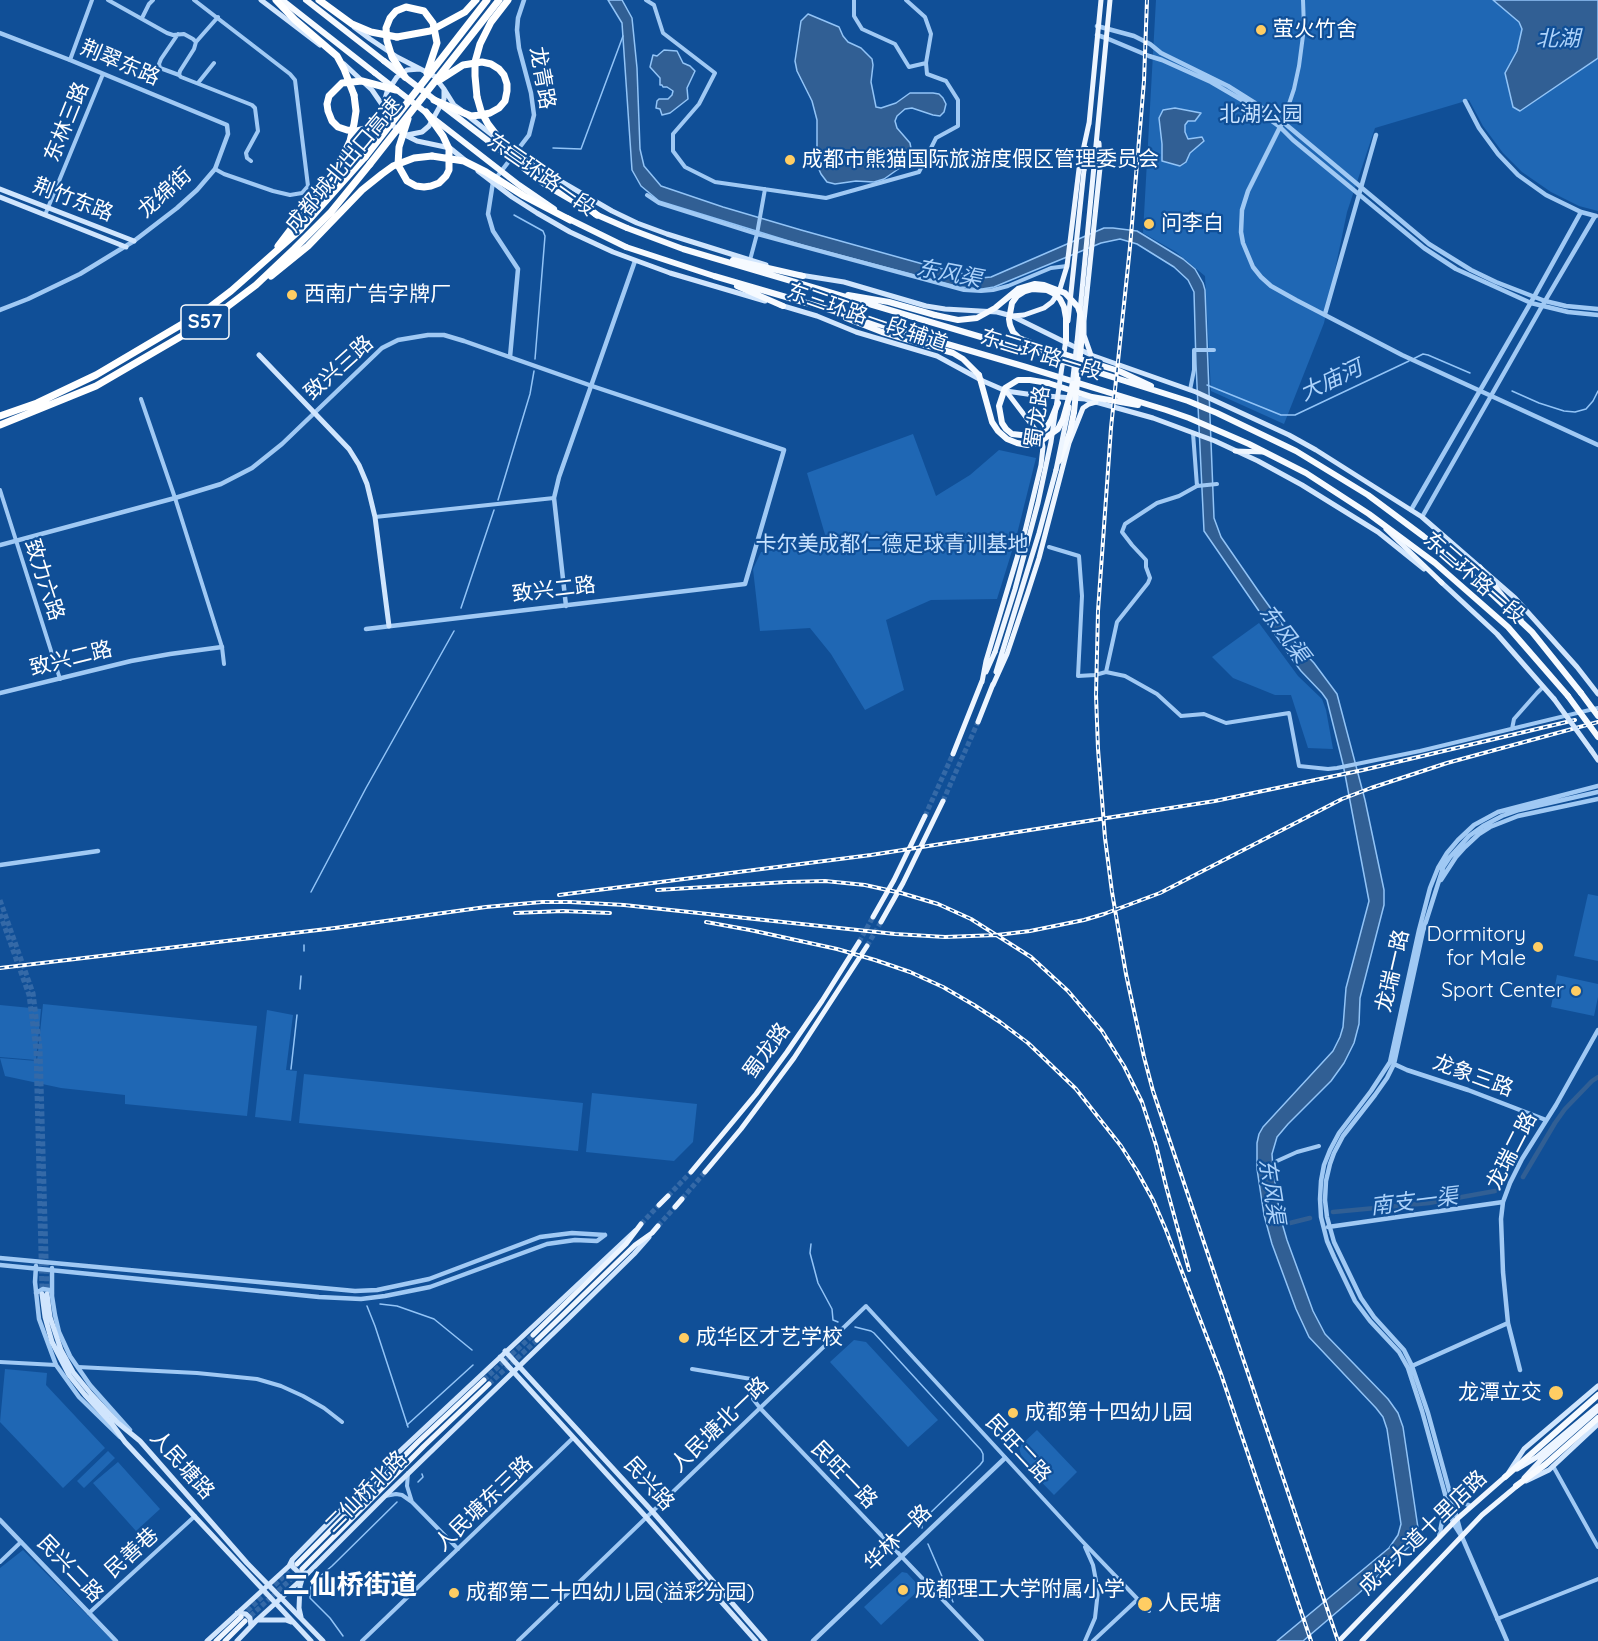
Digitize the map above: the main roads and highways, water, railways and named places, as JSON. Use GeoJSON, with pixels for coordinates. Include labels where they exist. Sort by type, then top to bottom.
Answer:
{"type":"FeatureCollection","features":[{"type":"Feature","properties":{"kind":"highway"},"geometry":{"type":"LineString","coordinates":[[269,258],[332,176],[350,141],[356,111],[354,95],[337,56],[294,20],[276,0]]}},
{"type":"Feature","properties":{"kind":"highway","name":"东三环路一段"},"geometry":{"type":"LineString","coordinates":[[282,0],[519,185],[570,220],[626,247],[714,276],[1166,410],[1220,431],[1306,473],[1369,513],[1435,562],[1508,627],[1568,696],[1598,737]]}},
{"type":"Feature","properties":{"kind":"highway","name":"东三环路一段"},"geometry":{"type":"LineString","coordinates":[[306,0],[547,186],[597,215],[683,249],[1059,360],[1188,401],[1296,451],[1368,495],[1475,578],[1532,632],[1598,716]]}},
{"type":"Feature","properties":{"kind":"highway"},"geometry":{"type":"LineString","coordinates":[[321,0],[352,24],[371,32],[397,37],[430,31],[465,12],[476,0]]}},
{"type":"Feature","properties":{"kind":"highway","name":"成都城北出口高速"},"geometry":{"type":"LineString","coordinates":[[0,416],[47,399],[96,375],[206,310],[231,291],[300,230],[365,157],[487,0]]}},
{"type":"Feature","properties":{"kind":"highway","name":"成都城北出口高速"},"geometry":{"type":"LineString","coordinates":[[0,425],[96,386],[211,319],[256,285],[331,212],[499,0]]}},
{"type":"Feature","properties":{"kind":"highway"},"geometry":{"type":"LineString","coordinates":[[508,0],[491,22],[480,44],[475,62],[477,97],[481,111],[501,141],[597,215]]}},
{"type":"Feature","properties":{"kind":"highway"},"geometry":{"type":"LineString","coordinates":[[405,77],[392,57],[386,28],[396,11],[406,7],[424,11],[433,23],[436,32],[437,43],[424,81]]}},
{"type":"Feature","properties":{"kind":"highway"},"geometry":{"type":"LineString","coordinates":[[431,86],[463,65],[482,62],[499,69],[507,84],[505,101],[499,108],[481,116],[471,116],[434,100]]}},
{"type":"Feature","properties":{"kind":"highway"},"geometry":{"type":"LineString","coordinates":[[396,90],[362,81],[342,83],[329,96],[328,111],[332,121],[338,127],[357,131],[380,123],[401,110]]}},
{"type":"Feature","properties":{"kind":"highway"},"geometry":{"type":"LineString","coordinates":[[410,114],[399,147],[398,165],[407,181],[424,187],[439,183],[449,170],[448,149],[426,112]]}},
{"type":"Feature","properties":{"kind":"highway"},"geometry":{"type":"LineString","coordinates":[[256,285],[279,271],[308,246],[362,190],[393,166],[414,158],[432,156],[464,161],[570,220]]}},
{"type":"Feature","properties":{"kind":"highway"},"geometry":{"type":"LineString","coordinates":[[683,249],[803,276]]}},
{"type":"Feature","properties":{"kind":"highway"},"geometry":{"type":"LineString","coordinates":[[714,276],[783,306]]}},
{"type":"Feature","properties":{"kind":"highway"},"geometry":{"type":"LineString","coordinates":[[815,288],[889,302],[958,320],[977,318],[1018,289],[1035,284],[1056,288],[1065,293],[1078,307],[1082,336],[1074,412],[1070,432],[1056,470]]}},
{"type":"Feature","properties":{"kind":"highway"},"geometry":{"type":"LineString","coordinates":[[1066,341],[1066,318],[1060,299],[1047,290],[1032,289],[1017,296],[1012,303],[1009,319],[1013,332],[1019,338],[1119,371],[1171,396]]}},
{"type":"Feature","properties":{"kind":"highway"},"geometry":{"type":"LineString","coordinates":[[812,304],[882,332],[953,353],[963,359],[979,375],[992,422],[1007,439],[1017,443],[1027,445],[1038,442],[1058,429],[1073,384]]}},
{"type":"Feature","properties":{"kind":"highway"},"geometry":{"type":"LineString","coordinates":[[1058,403],[1052,420],[1039,434],[1030,436],[1012,434],[1002,423],[999,406],[1005,388],[1018,380],[1048,383],[1092,397],[1166,410]]}},
{"type":"Feature","properties":{"kind":"highway"},"geometry":{"type":"LineString","coordinates":[[1516,1486],[1598,1395]]}},
{"type":"Feature","properties":{"kind":"highway"},"geometry":{"type":"LineString","coordinates":[[1506,1477],[1542,1459],[1598,1418]]}},
{"type":"Feature","properties":{"kind":"main road"},"geometry":{"type":"LineString","coordinates":[[261,0],[343,63],[372,90],[383,106]]}},
{"type":"Feature","properties":{"kind":"main road"},"geometry":{"type":"LineString","coordinates":[[321,0],[396,57],[422,69]]}},
{"type":"Feature","properties":{"kind":"main road","name":"蜀龙路"},"geometry":{"type":"LineString","coordinates":[[953,754],[995,652],[1015,589],[1038,503],[1058,403],[1101,0]]}},
{"type":"Feature","properties":{"kind":"main road"},"geometry":{"type":"LineString","coordinates":[[1091,355],[1084,335],[1084,321],[1100,168],[1098,123],[1110,0]]}},
{"type":"Feature","properties":{"kind":"main road"},"geometry":{"type":"LineString","coordinates":[[383,106],[387,92],[397,77],[407,70],[422,69]]}},
{"type":"Feature","properties":{"kind":"main road","name":"东三环路一段辅道"},"geometry":{"type":"LineString","coordinates":[[422,69],[434,76],[454,105],[515,153],[612,211],[637,223],[803,276],[844,282],[926,306],[981,310],[1012,316],[1091,355],[1193,391],[1289,435],[1422,517],[1515,598],[1577,667],[1596,692]]}},
{"type":"Feature","properties":{"kind":"main road"},"geometry":{"type":"LineString","coordinates":[[405,135],[422,132],[429,126],[444,99],[444,89]]}},
{"type":"Feature","properties":{"kind":"main road","name":"东三环路一段辅道"},"geometry":{"type":"LineString","coordinates":[[383,106],[387,121],[405,135],[417,141],[450,148],[537,213],[570,232],[635,261],[817,316],[856,332],[937,356],[1006,391],[1085,399],[1153,418],[1215,441],[1302,484],[1378,532],[1442,583],[1497,634],[1554,699],[1598,760]]}},
{"type":"Feature","properties":{"kind":"main road"},"geometry":{"type":"LineString","coordinates":[[1012,316],[1044,308],[1059,292],[1067,265],[1079,170],[1089,123]]}},
{"type":"Feature","properties":{"kind":"main road","name":"蜀龙路"},"geometry":{"type":"LineString","coordinates":[[978,722],[993,685],[1056,470],[1073,384],[1098,123]]}},
{"type":"Feature","properties":{"kind":"main road","name":"荆竹东路"},"geometry":{"type":"LineString","coordinates":[[0,189],[134,241]]}},
{"type":"Feature","properties":{"kind":"main road"},"geometry":{"type":"LineString","coordinates":[[0,197],[126,247]]}},
{"type":"Feature","properties":{"kind":"main road"},"geometry":{"type":"LineString","coordinates":[[259,355],[349,449],[359,465],[368,484],[375,517],[388,626]]}},
{"type":"Feature","properties":{"kind":"main road"},"geometry":{"type":"LineString","coordinates":[[982,682],[986,661],[1034,496],[1043,447],[1041,437],[1006,391]]}},
{"type":"Feature","properties":{"kind":"main road"},"geometry":{"type":"LineString","coordinates":[[993,685],[1005,660],[1039,558],[1069,443],[1083,408],[1096,402]]}},
{"type":"Feature","properties":{"kind":"main road"},"geometry":{"type":"LineString","coordinates":[[1235,451],[1265,452]]}},
{"type":"Feature","properties":{"kind":"main road"},"geometry":{"type":"LineString","coordinates":[[1369,513],[1442,583]]}},
{"type":"Feature","properties":{"kind":"main road"},"geometry":{"type":"LineString","coordinates":[[1480,567],[1532,632]]}},
{"type":"Feature","properties":{"kind":"main road"},"geometry":{"type":"LineString","coordinates":[[881,922],[943,801]]}},
{"type":"Feature","properties":{"kind":"main road"},"geometry":{"type":"LineString","coordinates":[[873,917],[925,816]]}},
{"type":"Feature","properties":{"kind":"main road","name":"蜀龙路"},"geometry":{"type":"LineString","coordinates":[[691,1172],[756,1094],[787,1052],[859,942]]}},
{"type":"Feature","properties":{"kind":"main road","name":"蜀龙路"},"geometry":{"type":"LineString","coordinates":[[705,1172],[741,1129],[794,1058],[867,946]]}},
{"type":"Feature","properties":{"kind":"main road"},"geometry":{"type":"LineString","coordinates":[[659,1205],[668,1196]]}},
{"type":"Feature","properties":{"kind":"main road"},"geometry":{"type":"LineString","coordinates":[[675,1207],[682,1198]]}},
{"type":"Feature","properties":{"kind":"main road"},"geometry":{"type":"LineString","coordinates":[[533,1335],[626,1244],[641,1224]]}},
{"type":"Feature","properties":{"kind":"main road"},"geometry":{"type":"LineString","coordinates":[[519,1366],[634,1254],[658,1226]]}},
{"type":"Feature","properties":{"kind":"main road"},"geometry":{"type":"LineString","coordinates":[[309,1572],[299,1573],[292,1566],[383,1467],[636,1230]]}},
{"type":"Feature","properties":{"kind":"main road"},"geometry":{"type":"LineString","coordinates":[[537,1340],[635,1245],[652,1233]]}},
{"type":"Feature","properties":{"kind":"main road","name":"人民塘路"},"geometry":{"type":"LineString","coordinates":[[310,1641],[125,1442],[85,1395],[62,1363],[50,1333],[44,1293],[61,1350],[91,1394],[118,1423],[140,1441],[247,1563],[323,1641]]}},
{"type":"Feature","properties":{"kind":"main road","name":"民兴路"},"geometry":{"type":"LineString","coordinates":[[505,1352],[652,1511],[765,1641]]}},
{"type":"Feature","properties":{"kind":"main road","name":"民兴路"},"geometry":{"type":"LineString","coordinates":[[500,1357],[756,1641]]}},
{"type":"Feature","properties":{"kind":"main road","name":"二仙桥北路"},"geometry":{"type":"LineString","coordinates":[[237,1641],[519,1366]]}},
{"type":"Feature","properties":{"kind":"main road"},"geometry":{"type":"LineString","coordinates":[[225,1641],[262,1590],[295,1562],[418,1442],[486,1382],[302,1569]]}},
{"type":"Feature","properties":{"kind":"main road"},"geometry":{"type":"LineString","coordinates":[[1506,1477],[1524,1449],[1598,1386]]}},
{"type":"Feature","properties":{"kind":"main road"},"geometry":{"type":"LineString","coordinates":[[1542,1459],[1598,1406]]}},
{"type":"Feature","properties":{"kind":"main road"},"geometry":{"type":"LineString","coordinates":[[1542,1459],[1598,1410]]}},
{"type":"Feature","properties":{"kind":"main road"},"geometry":{"type":"LineString","coordinates":[[1542,1459],[1598,1424]]}},
{"type":"Feature","properties":{"kind":"main road","name":"成华大道十里店路"},"geometry":{"type":"LineString","coordinates":[[1339,1641],[1455,1521],[1506,1477]]}},
{"type":"Feature","properties":{"kind":"main road","name":"成华大道十里店路"},"geometry":{"type":"LineString","coordinates":[[1362,1641],[1482,1515],[1516,1486]]}},
{"type":"Feature","properties":{"kind":"main road"},"geometry":{"type":"LineString","coordinates":[[301,1619],[299,1608],[302,1579]]}},
{"type":"Feature","properties":{"kind":"main road"},"geometry":{"type":"LineString","coordinates":[[207,1641],[246,1614],[251,1621],[251,1628]]}},
{"type":"Feature","properties":{"kind":"main road"},"geometry":{"type":"LineString","coordinates":[[216,1641],[241,1617]]}},
{"type":"Feature","properties":{"kind":"main road"},"geometry":{"type":"LineString","coordinates":[[257,1620],[286,1620],[294,1624]]}},
{"type":"Feature","properties":{"kind":"water","name":"东风渠"},"geometry":{"type":"Polygon","coordinates":[[[608,0],[622,0],[632,18],[637,68],[640,149],[644,166],[661,186],[801,230],[981,278],[991,277],[1104,228],[1137,231],[1183,259],[1195,269],[1203,283],[1214,518],[1221,537],[1259,592],[1297,645],[1337,694],[1365,800],[1384,890],[1384,905],[1360,998],[1359,1024],[1354,1043],[1344,1063],[1331,1081],[1277,1137],[1272,1154],[1280,1216],[1313,1311],[1325,1334],[1388,1399],[1398,1413],[1403,1427],[1418,1528],[1413,1543],[1303,1641],[1277,1641],[1389,1548],[1398,1535],[1401,1524],[1387,1429],[1383,1417],[1309,1337],[1296,1309],[1264,1215],[1257,1169],[1257,1143],[1263,1127],[1333,1051],[1340,1037],[1346,988],[1369,901],[1343,764],[1327,700],[1292,659],[1204,531],[1194,292],[1188,280],[1174,267],[1137,244],[1120,239],[1101,243],[994,287],[982,289],[960,287],[805,246],[659,201],[641,186],[632,170],[622,23],[608,0]]]}},
{"type":"Feature","properties":{"kind":"water","name":"北湖"},"geometry":{"type":"Polygon","coordinates":[[[1493,0],[1598,0],[1598,58],[1520,111],[1513,107],[1505,73],[1517,51],[1522,29],[1519,22],[1493,0]]]}},
{"type":"Feature","properties":{"kind":"water"},"geometry":{"type":"Polygon","coordinates":[[[808,14],[839,27],[848,42],[861,48],[872,59],[871,82],[876,107],[881,108],[896,103],[910,93],[939,94],[946,104],[940,116],[912,108],[905,109],[897,116],[895,121],[897,128],[910,143],[912,154],[904,165],[884,179],[874,182],[856,181],[835,184],[827,182],[821,174],[817,165],[817,120],[812,101],[797,71],[795,61],[801,21],[808,14]]]}},
{"type":"Feature","properties":{"kind":"water"},"geometry":{"type":"Polygon","coordinates":[[[664,50],[677,51],[683,63],[695,71],[687,88],[688,99],[670,113],[662,115],[660,109],[656,108],[657,101],[668,99],[673,91],[660,85],[660,78],[650,67],[653,55],[657,56],[664,50]]]}},
{"type":"Feature","properties":{"kind":"water"},"geometry":{"type":"Polygon","coordinates":[[[1175,108],[1201,113],[1195,121],[1188,121],[1185,125],[1185,132],[1188,139],[1202,137],[1204,141],[1180,166],[1162,161],[1159,118],[1163,110],[1175,108]]]}},
{"type":"Feature","properties":{"kind":"waterway"},"geometry":{"type":"LineString","coordinates":[[553,148],[581,149],[623,36]]}},
{"type":"Feature","properties":{"kind":"waterway"},"geometry":{"type":"LineString","coordinates":[[514,215],[543,231],[545,236],[535,359]]}},
{"type":"Feature","properties":{"kind":"waterway","name":"大庙河"},"geometry":{"type":"LineString","coordinates":[[1413,359],[1423,354],[1428,355],[1470,373]]}},
{"type":"Feature","properties":{"kind":"waterway","name":"大庙河"},"geometry":{"type":"LineString","coordinates":[[1207,385],[1281,415],[1295,415],[1409,361]]}},
{"type":"Feature","properties":{"kind":"waterway"},"geometry":{"type":"LineString","coordinates":[[498,500],[530,394],[534,371]]}},
{"type":"Feature","properties":{"kind":"waterway","name":"大庙河"},"geometry":{"type":"LineString","coordinates":[[1512,391],[1539,403],[1575,412],[1586,409],[1598,391]]}},
{"type":"Feature","properties":{"kind":"waterway"},"geometry":{"type":"LineString","coordinates":[[461,608],[494,510]]}},
{"type":"Feature","properties":{"kind":"waterway"},"geometry":{"type":"LineString","coordinates":[[311,892],[454,631]]}},
{"type":"Feature","properties":{"kind":"waterway"},"geometry":{"type":"LineString","coordinates":[[304,945],[304,951]]}},
{"type":"Feature","properties":{"kind":"waterway"},"geometry":{"type":"LineString","coordinates":[[300,989],[301,976]]}},
{"type":"Feature","properties":{"kind":"waterway"},"geometry":{"type":"LineString","coordinates":[[291,1069],[297,1015]]}},
{"type":"Feature","properties":{"kind":"waterway","name":"南支一渠"},"geometry":{"type":"LineString","coordinates":[[1523,1177],[1565,1109],[1598,1077]]}},
{"type":"Feature","properties":{"kind":"waterway","name":"南支一渠"},"geometry":{"type":"LineString","coordinates":[[1333,1212],[1429,1203],[1495,1191]]}},
{"type":"Feature","properties":{"kind":"waterway","name":"南支一渠"},"geometry":{"type":"LineString","coordinates":[[1290,1223],[1310,1218]]}},
{"type":"Feature","properties":{"kind":"waterway"},"geometry":{"type":"LineString","coordinates":[[811,1244],[810,1253],[818,1283],[832,1309],[833,1320],[838,1322]]}},
{"type":"Feature","properties":{"kind":"waterway"},"geometry":{"type":"LineString","coordinates":[[380,1304],[397,1306],[434,1319],[472,1350]]}},
{"type":"Feature","properties":{"kind":"waterway"},"geometry":{"type":"LineString","coordinates":[[367,1306],[408,1427]]}},
{"type":"Feature","properties":{"kind":"waterway"},"geometry":{"type":"LineString","coordinates":[[855,1327],[874,1333],[983,1454],[983,1461],[980,1465],[927,1516],[922,1523],[922,1528]]}},
{"type":"Feature","properties":{"kind":"waterway"},"geometry":{"type":"LineString","coordinates":[[407,1425],[473,1365]]}},
{"type":"Feature","properties":{"kind":"waterway"},"geometry":{"type":"LineString","coordinates":[[418,1482],[423,1477],[422,1474]]}},
{"type":"Feature","properties":{"kind":"waterway"},"geometry":{"type":"LineString","coordinates":[[343,1636],[330,1618],[310,1598],[311,1584],[397,1502]]}},
{"type":"Feature","properties":{"kind":"waterway"},"geometry":{"type":"LineString","coordinates":[[928,1544],[953,1602]]}},
{"type":"Feature","properties":{"kind":"tunnel"},"geometry":{"type":"LineString","coordinates":[[943,801],[978,722]]}},
{"type":"Feature","properties":{"kind":"tunnel"},"geometry":{"type":"LineString","coordinates":[[925,816],[953,754]]}},
{"type":"Feature","properties":{"kind":"tunnel"},"geometry":{"type":"LineString","coordinates":[[0,900],[33,993],[40,1048],[47,1292]]}},
{"type":"Feature","properties":{"kind":"tunnel"},"geometry":{"type":"LineString","coordinates":[[0,914],[29,995],[36,1050],[42,1294]]}},
{"type":"Feature","properties":{"kind":"tunnel"},"geometry":{"type":"LineString","coordinates":[[859,942],[873,917]]}},
{"type":"Feature","properties":{"kind":"tunnel"},"geometry":{"type":"LineString","coordinates":[[867,946],[881,922]]}},
{"type":"Feature","properties":{"kind":"tunnel"},"geometry":{"type":"LineString","coordinates":[[668,1196],[691,1172]]}},
{"type":"Feature","properties":{"kind":"tunnel"},"geometry":{"type":"LineString","coordinates":[[682,1199],[705,1172]]}},
{"type":"Feature","properties":{"kind":"tunnel"},"geometry":{"type":"LineString","coordinates":[[641,1224],[659,1205]]}},
{"type":"Feature","properties":{"kind":"tunnel"},"geometry":{"type":"LineString","coordinates":[[658,1226],[675,1207]]}},
{"type":"Feature","properties":{"kind":"tunnel"},"geometry":{"type":"LineString","coordinates":[[484,1380],[533,1335]]}},
{"type":"Feature","properties":{"kind":"tunnel"},"geometry":{"type":"LineString","coordinates":[[489,1384],[537,1340]]}},
{"type":"Feature","properties":{"kind":"tunnel"},"geometry":{"type":"LineString","coordinates":[[242,1616],[296,1565]]}},
{"type":"Feature","properties":{"kind":"tunnel"},"geometry":{"type":"LineString","coordinates":[[245,1621],[301,1570]]}},
{"type":"Feature","properties":{"kind":"railway"},"geometry":{"type":"LineString","coordinates":[[1147,0],[1144,81],[1111,428],[1098,611],[1096,695],[1105,838],[1126,974],[1153,1091],[1338,1641]]}},
{"type":"Feature","properties":{"kind":"railway"},"geometry":{"type":"LineString","coordinates":[[559,895],[871,855],[1215,801],[1363,770],[1575,720]]}},
{"type":"Feature","properties":{"kind":"railway"},"geometry":{"type":"LineString","coordinates":[[0,968],[335,928],[486,907],[542,902],[624,905],[895,934],[945,937],[1030,931],[1084,920],[1160,893],[1342,799],[1371,788],[1447,763],[1598,722]]}},
{"type":"Feature","properties":{"kind":"railway"},"geometry":{"type":"LineString","coordinates":[[657,890],[825,881],[865,885],[938,904],[971,919],[1031,957],[1068,991],[1102,1031],[1124,1066],[1142,1102],[1156,1145],[1189,1270]]}},
{"type":"Feature","properties":{"kind":"railway"},"geometry":{"type":"LineString","coordinates":[[515,913],[563,911],[610,913]]}},
{"type":"Feature","properties":{"kind":"railway"},"geometry":{"type":"LineString","coordinates":[[706,922],[837,949],[910,972],[943,987],[1000,1022],[1028,1043],[1076,1089],[1121,1146],[1137,1171],[1166,1230],[1221,1374],[1311,1641]]}},
{"type":"Feature","properties":{"kind":"place","name":"萤火竹舍"},"geometry":{"type":"Point","coordinates":[1261,30]}},
{"type":"Feature","properties":{"kind":"place","name":"成都市熊猫国际旅游度假区管理委员会"},"geometry":{"type":"Point","coordinates":[790,160]}},
{"type":"Feature","properties":{"kind":"place","name":"问李白"},"geometry":{"type":"Point","coordinates":[1149,224]}},
{"type":"Feature","properties":{"kind":"place","name":"西南广告字牌厂"},"geometry":{"type":"Point","coordinates":[292,295]}},
{"type":"Feature","properties":{"kind":"place","name":"Dormitory for Male"},"geometry":{"type":"Point","coordinates":[1538,947]}},
{"type":"Feature","properties":{"kind":"place","name":"Sport Center"},"geometry":{"type":"Point","coordinates":[1576,991]}},
{"type":"Feature","properties":{"kind":"place","name":"成华区才艺学校"},"geometry":{"type":"Point","coordinates":[684,1338]}},
{"type":"Feature","properties":{"kind":"place","name":"龙潭立交"},"geometry":{"type":"Point","coordinates":[1556,1393]}},
{"type":"Feature","properties":{"kind":"place","name":"成都第十四幼儿园"},"geometry":{"type":"Point","coordinates":[1013,1413]}},
{"type":"Feature","properties":{"kind":"place","name":"成都理工大学附属小学"},"geometry":{"type":"Point","coordinates":[903,1590]}},
{"type":"Feature","properties":{"kind":"place","name":"成都第二十四幼儿园(溢彩分园)"},"geometry":{"type":"Point","coordinates":[454,1593]}},
{"type":"Feature","properties":{"kind":"place","name":"人民塘"},"geometry":{"type":"Point","coordinates":[1145,1604]}},
{"type":"Feature","properties":{"kind":"district","name":"二仙桥街道"},"geometry":{"type":"Point","coordinates":[350,1586]}},
{"type":"Feature","properties":{"kind":"park label","name":"北湖公园"},"geometry":{"type":"Point","coordinates":[1261,115]}},
{"type":"Feature","properties":{"kind":"park label","name":"卡尔美成都仁德足球青训基地"},"geometry":{"type":"Point","coordinates":[892,545]}}]}
